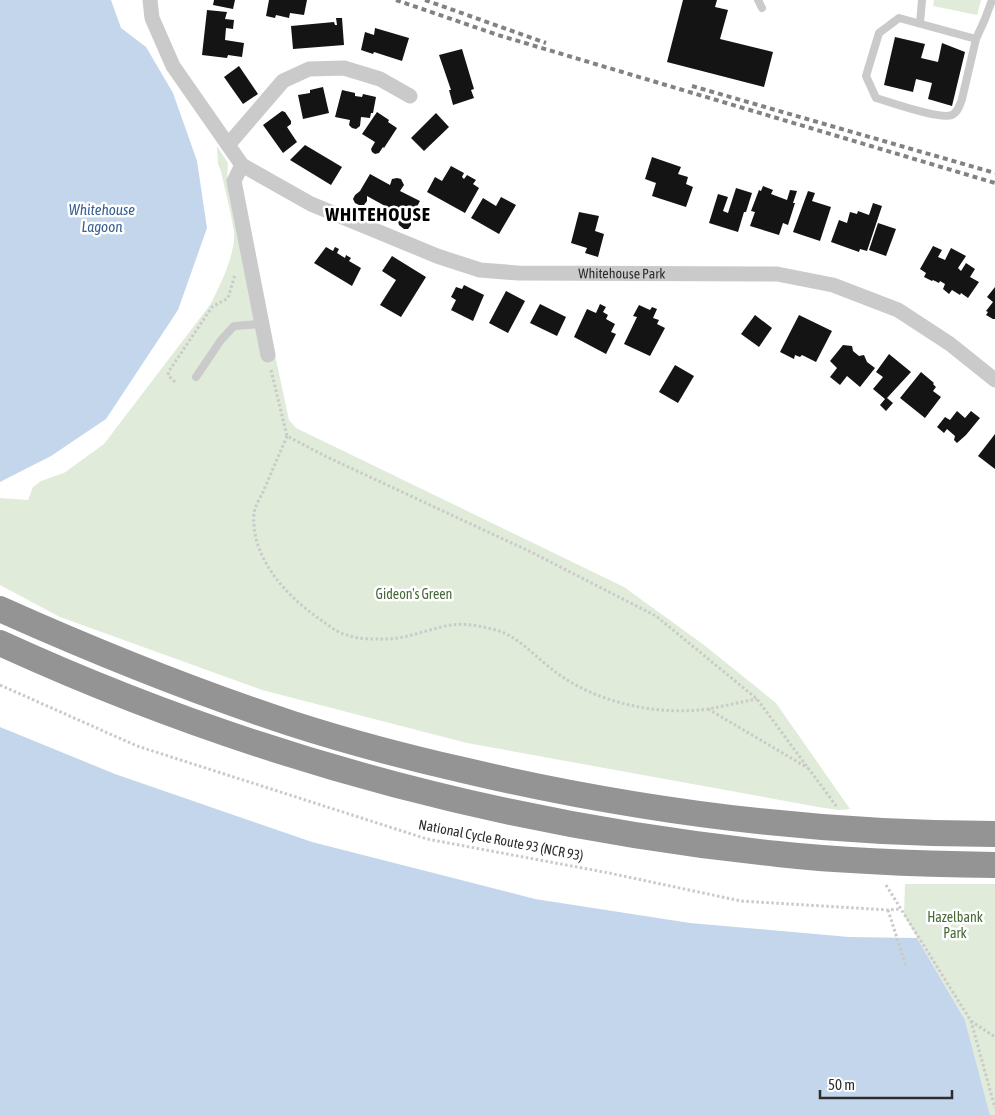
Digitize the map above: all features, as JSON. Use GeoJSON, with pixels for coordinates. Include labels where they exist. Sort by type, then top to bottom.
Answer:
{"type":"FeatureCollection","features":[{"type":"Feature","properties":{"kind":"highway"},"geometry":{"type":"LineString","coordinates":[[0,609],[78,644],[145,671],[295,724],[405,756],[528,785],[595,798],[766,822],[887,831],[995,834]]}},
{"type":"Feature","properties":{"kind":"highway"},"geometry":{"type":"LineString","coordinates":[[0,643],[136,701],[287,754],[411,790],[525,816],[617,833],[781,855],[922,864],[995,865]]}},
{"type":"Feature","properties":{"kind":"street"},"geometry":{"type":"LineString","coordinates":[[150,0],[152,18],[173,66],[242,165],[234,181],[260,324],[268,355]]}},
{"type":"Feature","properties":{"kind":"street"},"geometry":{"type":"LineString","coordinates":[[228,145],[283,81],[309,69],[344,68],[380,79],[410,96]]}},
{"type":"Feature","properties":{"kind":"street","name":"Whitehouse Park"},"geometry":{"type":"LineString","coordinates":[[242,165],[311,204],[437,256],[480,270],[518,273],[777,274],[833,285],[898,310],[950,344],[995,380]]}},
{"type":"Feature","properties":{"kind":"lane"},"geometry":{"type":"LineString","coordinates":[[758,0],[762,8]]}},
{"type":"Feature","properties":{"kind":"lane"},"geometry":{"type":"LineString","coordinates":[[920,22],[922,0]]}},
{"type":"Feature","properties":{"kind":"lane"},"geometry":{"type":"LineString","coordinates":[[976,39],[920,22],[899,18],[879,33],[866,76],[876,98],[941,116],[954,114],[959,108],[976,39],[992,0]]}},
{"type":"Feature","properties":{"kind":"lane"},"geometry":{"type":"LineString","coordinates":[[196,378],[221,340],[234,326],[260,324]]}},
{"type":"Feature","properties":{"kind":"path"},"geometry":{"type":"LineString","coordinates":[[175,382],[168,375],[169,371],[212,307],[228,298],[244,238]]}},
{"type":"Feature","properties":{"kind":"path"},"geometry":{"type":"LineString","coordinates":[[268,355],[287,436],[254,511],[259,549],[268,568],[298,602],[336,631],[356,637],[383,639],[410,637],[451,625],[475,625],[506,634],[522,644],[558,674],[577,686],[623,704],[678,710],[707,709],[756,699]]}},
{"type":"Feature","properties":{"kind":"path"},"geometry":{"type":"LineString","coordinates":[[287,436],[326,457],[531,552],[656,616],[756,699],[839,810]]}},
{"type":"Feature","properties":{"kind":"path","name":"National Cycle Route 93 (NCR 93)"},"geometry":{"type":"LineString","coordinates":[[0,685],[137,746],[427,839],[609,872],[741,901],[888,910],[901,909]]}},
{"type":"Feature","properties":{"kind":"path"},"geometry":{"type":"LineString","coordinates":[[707,709],[808,769]]}},
{"type":"Feature","properties":{"kind":"path"},"geometry":{"type":"LineString","coordinates":[[886,885],[971,1021],[995,1106]]}},
{"type":"Feature","properties":{"kind":"path"},"geometry":{"type":"LineString","coordinates":[[888,910],[906,966]]}},
{"type":"Feature","properties":{"kind":"path"},"geometry":{"type":"LineString","coordinates":[[971,1021],[995,1037]]}},
{"type":"Feature","properties":{"kind":"green space"},"geometry":{"type":"Polygon","coordinates":[[[934,0],[981,0],[977,15],[933,6],[934,0]]]}},
{"type":"Feature","properties":{"kind":"green space","name":"Gideon's Green"},"geometry":{"type":"Polygon","coordinates":[[[217,146],[228,163],[227,181],[241,248],[251,243],[289,420],[296,428],[624,587],[704,645],[776,703],[850,809],[824,808],[467,743],[262,690],[60,617],[0,585],[0,498],[28,500],[33,487],[41,481],[64,473],[104,444],[210,305],[223,279],[232,250],[234,232],[218,164],[217,146]]]}},
{"type":"Feature","properties":{"kind":"green space","name":"Hazelbank Park"},"geometry":{"type":"Polygon","coordinates":[[[905,884],[995,884],[995,1115],[990,1115],[965,1020],[904,915],[905,884]]]}},
{"type":"Feature","properties":{"kind":"water","name":"Whitehouse Lagoon"},"geometry":{"type":"Polygon","coordinates":[[[0,0],[111,0],[121,28],[146,47],[173,93],[197,161],[207,228],[178,310],[106,419],[51,456],[0,482],[0,0]]]}},
{"type":"Feature","properties":{"kind":"water"},"geometry":{"type":"Polygon","coordinates":[[[0,727],[115,774],[312,842],[535,899],[690,923],[849,937],[917,938],[965,1020],[990,1115],[0,1115],[0,727]]]}},
{"type":"Feature","properties":{"kind":"building"},"geometry":{"type":"Polygon","coordinates":[[[214,0],[235,0],[233,9],[213,5],[214,0]]]}},
{"type":"Feature","properties":{"kind":"building"},"geometry":{"type":"Polygon","coordinates":[[[269,0],[307,0],[304,15],[290,13],[289,18],[276,15],[275,18],[266,16],[269,0]]]}},
{"type":"Feature","properties":{"kind":"building"},"geometry":{"type":"Polygon","coordinates":[[[683,0],[717,0],[715,7],[728,10],[720,39],[773,52],[764,87],[667,62],[683,0]]]}},
{"type":"Feature","properties":{"kind":"building"},"geometry":{"type":"Polygon","coordinates":[[[207,10],[227,12],[225,19],[234,20],[233,29],[226,28],[225,40],[244,43],[242,57],[228,55],[227,58],[202,55],[207,10]]]}},
{"type":"Feature","properties":{"kind":"building"},"geometry":{"type":"Polygon","coordinates":[[[336,18],[342,18],[344,45],[293,49],[291,26],[334,22],[337,25],[336,18]]]}},
{"type":"Feature","properties":{"kind":"building"},"geometry":{"type":"Polygon","coordinates":[[[375,28],[409,38],[402,61],[361,50],[365,32],[374,35],[375,28]]]}},
{"type":"Feature","properties":{"kind":"building"},"geometry":{"type":"Polygon","coordinates":[[[895,37],[925,44],[921,58],[938,62],[942,43],[965,52],[952,106],[928,99],[932,83],[916,79],[913,92],[884,85],[895,37]]]}},
{"type":"Feature","properties":{"kind":"building"},"geometry":{"type":"Polygon","coordinates":[[[462,49],[474,89],[471,90],[474,98],[453,105],[449,90],[451,90],[439,55],[462,49]]]}},
{"type":"Feature","properties":{"kind":"building"},"geometry":{"type":"Polygon","coordinates":[[[239,66],[258,94],[243,104],[224,77],[239,66]]]}},
{"type":"Feature","properties":{"kind":"building"},"geometry":{"type":"Polygon","coordinates":[[[323,87],[329,113],[303,119],[298,95],[310,93],[310,90],[323,87]]]}},
{"type":"Feature","properties":{"kind":"building"},"geometry":{"type":"Polygon","coordinates":[[[342,90],[355,93],[355,96],[362,97],[363,94],[376,97],[373,113],[371,113],[370,118],[361,117],[360,126],[356,129],[349,125],[350,120],[335,117],[342,90]]]}},
{"type":"Feature","properties":{"kind":"building"},"geometry":{"type":"Polygon","coordinates":[[[282,111],[285,112],[291,121],[291,124],[287,127],[297,142],[283,153],[263,125],[282,111]]]}},
{"type":"Feature","properties":{"kind":"building"},"geometry":{"type":"Polygon","coordinates":[[[377,112],[397,128],[384,148],[375,154],[371,149],[375,142],[362,134],[377,112]]]}},
{"type":"Feature","properties":{"kind":"building"},"geometry":{"type":"Polygon","coordinates":[[[436,113],[449,127],[424,151],[411,138],[436,113]]]}},
{"type":"Feature","properties":{"kind":"building"},"geometry":{"type":"Polygon","coordinates":[[[305,145],[342,167],[331,185],[290,160],[305,145]]]}},
{"type":"Feature","properties":{"kind":"building"},"geometry":{"type":"Polygon","coordinates":[[[652,157],[681,167],[678,174],[688,177],[686,184],[693,187],[686,207],[652,196],[656,183],[645,179],[652,157]]]}},
{"type":"Feature","properties":{"kind":"building"},"geometry":{"type":"Polygon","coordinates":[[[451,166],[464,173],[462,177],[464,179],[467,175],[476,180],[473,184],[479,188],[465,213],[427,192],[435,177],[442,181],[451,166]]]}},
{"type":"Feature","properties":{"kind":"building"},"geometry":{"type":"Polygon","coordinates":[[[370,174],[390,185],[392,179],[401,179],[404,185],[400,191],[420,201],[411,218],[411,225],[408,229],[404,229],[399,225],[398,221],[403,216],[367,196],[367,201],[364,205],[355,203],[353,199],[355,195],[360,191],[370,174]]]}},
{"type":"Feature","properties":{"kind":"building"},"geometry":{"type":"Polygon","coordinates":[[[763,186],[773,190],[771,194],[787,200],[790,190],[797,191],[788,225],[783,223],[779,235],[750,226],[755,212],[751,211],[759,190],[761,191],[763,186]]]}},
{"type":"Feature","properties":{"kind":"building"},"geometry":{"type":"Polygon","coordinates":[[[736,188],[752,193],[738,232],[709,223],[718,194],[728,197],[723,211],[728,213],[736,188]]]}},
{"type":"Feature","properties":{"kind":"building"},"geometry":{"type":"Polygon","coordinates":[[[808,191],[815,193],[812,201],[831,207],[820,241],[793,232],[808,191]]]}},
{"type":"Feature","properties":{"kind":"building"},"geometry":{"type":"Polygon","coordinates":[[[501,197],[516,205],[499,234],[471,218],[483,198],[496,206],[501,197]]]}},
{"type":"Feature","properties":{"kind":"building"},"geometry":{"type":"Polygon","coordinates":[[[873,203],[882,206],[867,251],[860,249],[859,252],[831,242],[839,220],[847,223],[850,212],[857,214],[858,211],[869,215],[873,203]]]}},
{"type":"Feature","properties":{"kind":"building"},"geometry":{"type":"Polygon","coordinates":[[[579,212],[599,216],[595,231],[604,234],[598,257],[585,253],[587,248],[571,243],[579,212]]]}},
{"type":"Feature","properties":{"kind":"building"},"geometry":{"type":"Polygon","coordinates":[[[878,223],[896,229],[886,256],[869,250],[878,223]]]}},
{"type":"Feature","properties":{"kind":"building"},"geometry":{"type":"Polygon","coordinates":[[[933,246],[942,250],[938,257],[945,260],[951,248],[966,256],[958,268],[961,271],[966,263],[975,269],[970,277],[979,282],[968,298],[952,290],[949,294],[943,289],[945,284],[924,277],[926,273],[920,269],[933,246]]]}},
{"type":"Feature","properties":{"kind":"building"},"geometry":{"type":"Polygon","coordinates":[[[326,247],[333,251],[335,247],[339,249],[337,253],[345,258],[346,255],[351,258],[349,261],[361,268],[352,286],[314,263],[326,247]]]}},
{"type":"Feature","properties":{"kind":"building"},"geometry":{"type":"Polygon","coordinates":[[[392,256],[426,277],[401,317],[380,305],[396,280],[382,271],[392,256]]]}},
{"type":"Feature","properties":{"kind":"building"},"geometry":{"type":"Polygon","coordinates":[[[464,285],[484,295],[473,321],[451,310],[456,300],[451,297],[456,287],[462,289],[464,285]]]}},
{"type":"Feature","properties":{"kind":"building"},"geometry":{"type":"Polygon","coordinates":[[[995,287],[995,319],[993,319],[986,315],[988,312],[986,311],[993,302],[987,297],[995,287]]]}},
{"type":"Feature","properties":{"kind":"building"},"geometry":{"type":"Polygon","coordinates":[[[506,291],[525,301],[508,333],[489,323],[506,291]]]}},
{"type":"Feature","properties":{"kind":"building"},"geometry":{"type":"Polygon","coordinates":[[[540,304],[566,317],[557,336],[530,323],[540,304]]]}},
{"type":"Feature","properties":{"kind":"building"},"geometry":{"type":"Polygon","coordinates":[[[600,304],[606,307],[603,312],[608,315],[606,319],[615,324],[611,332],[616,334],[606,354],[574,337],[587,309],[596,313],[600,304]]]}},
{"type":"Feature","properties":{"kind":"building"},"geometry":{"type":"Polygon","coordinates":[[[639,305],[650,310],[652,307],[657,309],[653,318],[659,320],[657,324],[665,328],[650,356],[624,344],[637,317],[633,316],[639,305]]]}},
{"type":"Feature","properties":{"kind":"building"},"geometry":{"type":"Polygon","coordinates":[[[755,315],[772,328],[759,347],[741,334],[755,315]]]}},
{"type":"Feature","properties":{"kind":"building"},"geometry":{"type":"Polygon","coordinates":[[[799,315],[832,331],[816,362],[802,355],[800,357],[795,355],[794,359],[780,352],[799,315]]]}},
{"type":"Feature","properties":{"kind":"building"},"geometry":{"type":"Polygon","coordinates":[[[843,345],[852,346],[853,351],[859,356],[864,355],[867,362],[875,368],[860,387],[847,376],[840,385],[830,377],[837,368],[830,361],[843,345]]]}},
{"type":"Feature","properties":{"kind":"building"},"geometry":{"type":"Polygon","coordinates":[[[889,354],[911,372],[887,398],[893,403],[886,411],[880,405],[885,399],[873,389],[883,377],[876,372],[889,354]]]}},
{"type":"Feature","properties":{"kind":"building"},"geometry":{"type":"Polygon","coordinates":[[[675,365],[694,376],[678,403],[659,392],[675,365]]]}},
{"type":"Feature","properties":{"kind":"building"},"geometry":{"type":"Polygon","coordinates":[[[921,372],[934,383],[936,387],[933,391],[941,397],[925,418],[900,398],[921,372]]]}},
{"type":"Feature","properties":{"kind":"building"},"geometry":{"type":"Polygon","coordinates":[[[957,411],[965,418],[971,411],[980,418],[957,443],[954,440],[955,436],[947,429],[944,433],[937,427],[945,417],[950,420],[957,411]]]}},
{"type":"Feature","properties":{"kind":"building"},"geometry":{"type":"Polygon","coordinates":[[[995,434],[995,469],[978,456],[995,434]]]}},
{"type":"Feature","properties":{"kind":"railway"},"geometry":{"type":"LineString","coordinates":[[396,0],[498,35],[995,183]]}},
{"type":"Feature","properties":{"kind":"railway"},"geometry":{"type":"LineString","coordinates":[[425,0],[546,43]]}},
{"type":"Feature","properties":{"kind":"railway"},"geometry":{"type":"LineString","coordinates":[[692,86],[995,173]]}},
{"type":"Feature","properties":{"kind":"district","name":"WHITEHOUSE"},"geometry":{"type":"Point","coordinates":[378,214]}}]}
